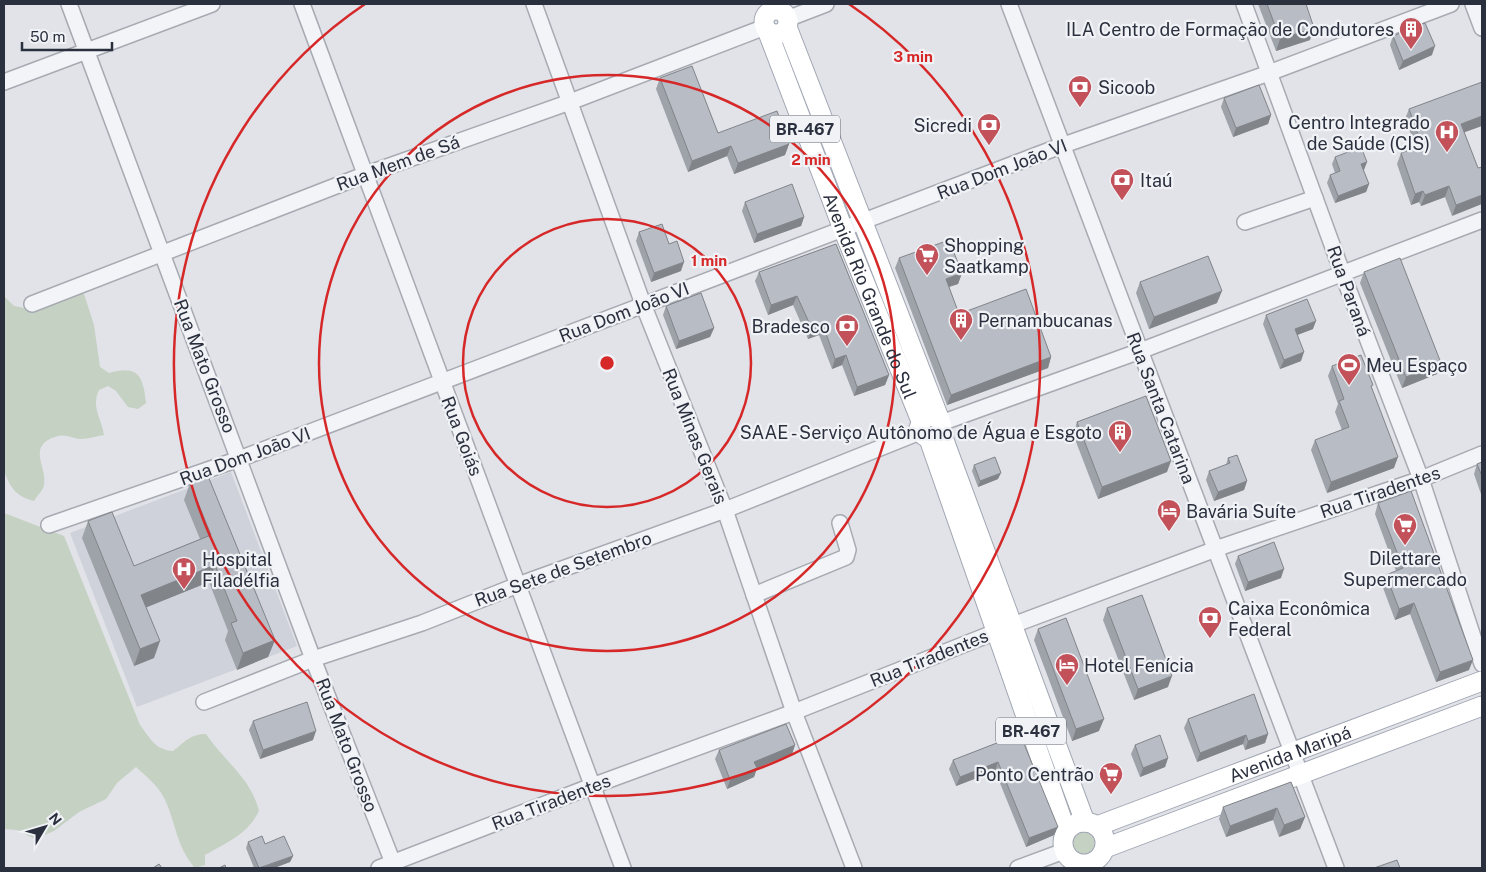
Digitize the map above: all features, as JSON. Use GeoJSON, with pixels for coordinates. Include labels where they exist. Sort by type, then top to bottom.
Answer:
{"type":"FeatureCollection","features":[{"type":"Feature","properties":{"kind":"main road","name":"Avenida Rio Grande do Sul"},"geometry":{"type":"LineString","coordinates":[[757,4],[843,229],[932,428],[1013,624],[1091,824],[1105,838],[1095,861]]}},
{"type":"Feature","properties":{"kind":"main road","name":"Avenida Rio Grande do Sul"},"geometry":{"type":"LineString","coordinates":[[784,15],[862,223],[932,428],[995,632],[1066,831],[1062,840],[1064,851]]}},
{"type":"Feature","properties":{"kind":"main road"},"geometry":{"type":"LineString","coordinates":[[766,27],[778,34],[784,15]]}},
{"type":"Feature","properties":{"kind":"main road","name":"Avenida Maripá"},"geometry":{"type":"LineString","coordinates":[[1091,824],[1292,753],[1482,680]]}},
{"type":"Feature","properties":{"kind":"main road","name":"Avenida Maripá"},"geometry":{"type":"LineString","coordinates":[[1095,861],[1304,773],[1482,706]]}},
{"type":"Feature","properties":{"kind":"main road"},"geometry":{"type":"LineString","coordinates":[[1403,710],[1402,722],[1411,733]]}},
{"type":"Feature","properties":{"kind":"main road"},"geometry":{"type":"LineString","coordinates":[[1378,719],[1387,728],[1389,736],[1387,742]]}},
{"type":"Feature","properties":{"kind":"main road"},"geometry":{"type":"LineString","coordinates":[[1292,753],[1304,773]]}},
{"type":"Feature","properties":{"kind":"main road"},"geometry":{"type":"LineString","coordinates":[[1066,831],[1071,826],[1091,824]]}},
{"type":"Feature","properties":{"kind":"main road"},"geometry":{"type":"LineString","coordinates":[[1064,851],[1070,860],[1095,861]]}},
{"type":"Feature","properties":{"kind":"street","name":"Rua Mato Grosso"},"geometry":{"type":"LineString","coordinates":[[69,4],[389,866]]}},
{"type":"Feature","properties":{"kind":"street"},"geometry":{"type":"LineString","coordinates":[[4,82],[212,4]]}},
{"type":"Feature","properties":{"kind":"street","name":"Rua Goiás"},"geometry":{"type":"LineString","coordinates":[[302,4],[623,868]]}},
{"type":"Feature","properties":{"kind":"street","name":"Rua Minas Gerais"},"geometry":{"type":"LineString","coordinates":[[534,4],[643,304],[725,510],[794,712],[854,868]]}},
{"type":"Feature","properties":{"kind":"street"},"geometry":{"type":"LineString","coordinates":[[784,15],[826,4]]}},
{"type":"Feature","properties":{"kind":"street","name":"Rua Santa Catarina"},"geometry":{"type":"LineString","coordinates":[[1009,4],[1292,753]]}},
{"type":"Feature","properties":{"kind":"street","name":"Rua Paraná"},"geometry":{"type":"LineString","coordinates":[[1244,4],[1342,274],[1421,479],[1482,664]]}},
{"type":"Feature","properties":{"kind":"street","name":"Rua Dom João VI"},"geometry":{"type":"LineString","coordinates":[[49,525],[239,458],[643,304],[862,223],[1062,145],[1269,73],[1450,4]]}},
{"type":"Feature","properties":{"kind":"street"},"geometry":{"type":"LineString","coordinates":[[1473,4],[1482,28]]}},
{"type":"Feature","properties":{"kind":"street","name":"Rua Mem de Sá"},"geometry":{"type":"LineString","coordinates":[[32,304],[364,175],[570,102],[766,27]]}},
{"type":"Feature","properties":{"kind":"street"},"geometry":{"type":"LineString","coordinates":[[1245,222],[1315,198]]}},
{"type":"Feature","properties":{"kind":"street","name":"Rua Sete de Setembro"},"geometry":{"type":"LineString","coordinates":[[204,702],[313,659],[422,623],[518,585],[725,510],[932,428],[1140,351],[1482,220]]}},
{"type":"Feature","properties":{"kind":"street","name":"Rua Tiradentes"},"geometry":{"type":"LineString","coordinates":[[389,866],[592,786],[794,712],[1013,624],[1215,549],[1421,479],[1482,454]]}},
{"type":"Feature","properties":{"kind":"street"},"geometry":{"type":"LineString","coordinates":[[754,595],[846,557],[848,550],[840,523]]}},
{"type":"Feature","properties":{"kind":"street"},"geometry":{"type":"LineString","coordinates":[[1304,773],[1336,868]]}},
{"type":"Feature","properties":{"kind":"street"},"geometry":{"type":"LineString","coordinates":[[1018,868],[1064,851]]}},
{"type":"Feature","properties":{"kind":"shaded area","name":"Hospital Filadélfia"},"geometry":{"type":"Polygon","coordinates":[[[231,472],[297,646],[137,707],[70,533],[231,472]]]}},
{"type":"Feature","properties":{"kind":"green space"},"geometry":{"type":"Polygon","coordinates":[[[83,291],[94,325],[100,367],[109,373],[127,370],[137,374],[143,385],[146,403],[138,409],[128,407],[116,391],[108,386],[99,390],[96,407],[104,435],[87,439],[58,436],[42,445],[40,457],[44,485],[34,501],[23,497],[15,491],[4,471],[4,296],[14,306],[29,309],[83,291]]]}},
{"type":"Feature","properties":{"kind":"green space"},"geometry":{"type":"Polygon","coordinates":[[[4,513],[64,536],[140,725],[150,739],[157,746],[173,751],[192,737],[206,734],[250,789],[259,811],[249,826],[242,832],[229,842],[205,855],[205,865],[195,868],[188,859],[161,792],[136,767],[117,783],[106,799],[79,812],[54,831],[35,839],[17,830],[4,829],[4,513]]]}},
{"type":"Feature","properties":{"kind":"green space"},"geometry":{"type":"Polygon","coordinates":[[[1084,832],[1094,839],[1095,843],[1088,853],[1084,854],[1074,847],[1073,843],[1080,833],[1084,832]]]}},
{"type":"Feature","properties":{"kind":"building"},"geometry":{"type":"Polygon","coordinates":[[[1267,4],[1306,4],[1314,28],[1280,39],[1267,4]]]}},
{"type":"Feature","properties":{"kind":"building"},"geometry":{"type":"Polygon","coordinates":[[[1425,23],[1435,46],[1403,61],[1393,36],[1425,23]]]}},
{"type":"Feature","properties":{"kind":"building"},"geometry":{"type":"Polygon","coordinates":[[[692,66],[718,133],[777,111],[789,144],[738,163],[731,146],[692,161],[660,78],[692,66]]]}},
{"type":"Feature","properties":{"kind":"building","name":"Centro Integrado de Saúde (CIS)"},"geometry":{"type":"Polygon","coordinates":[[[1482,82],[1482,116],[1461,124],[1478,168],[1482,167],[1482,195],[1456,205],[1449,186],[1425,195],[1423,191],[1415,194],[1401,153],[1422,145],[1409,109],[1482,82]]]}},
{"type":"Feature","properties":{"kind":"building"},"geometry":{"type":"Polygon","coordinates":[[[1259,85],[1271,115],[1236,128],[1224,98],[1259,85]]]}},
{"type":"Feature","properties":{"kind":"building"},"geometry":{"type":"Polygon","coordinates":[[[1361,147],[1367,162],[1361,164],[1369,184],[1338,196],[1330,175],[1340,171],[1335,157],[1361,147]]]}},
{"type":"Feature","properties":{"kind":"building"},"geometry":{"type":"Polygon","coordinates":[[[792,184],[804,217],[757,234],[745,202],[792,184]]]}},
{"type":"Feature","properties":{"kind":"building"},"geometry":{"type":"Polygon","coordinates":[[[662,224],[669,244],[677,241],[684,262],[654,273],[639,232],[662,224]]]}},
{"type":"Feature","properties":{"kind":"building"},"geometry":{"type":"Polygon","coordinates":[[[949,240],[962,273],[946,279],[959,314],[1026,289],[1051,357],[951,395],[899,258],[949,240]]]}},
{"type":"Feature","properties":{"kind":"building"},"geometry":{"type":"Polygon","coordinates":[[[836,244],[889,375],[857,387],[846,355],[835,359],[823,325],[812,329],[797,296],[771,305],[759,272],[836,244]]]}},
{"type":"Feature","properties":{"kind":"building"},"geometry":{"type":"Polygon","coordinates":[[[1208,256],[1222,291],[1154,317],[1140,282],[1208,256]]]}},
{"type":"Feature","properties":{"kind":"building"},"geometry":{"type":"Polygon","coordinates":[[[1400,258],[1441,363],[1406,377],[1364,272],[1400,258]]]}},
{"type":"Feature","properties":{"kind":"building"},"geometry":{"type":"Polygon","coordinates":[[[701,293],[714,328],[679,341],[666,306],[701,293]]]}},
{"type":"Feature","properties":{"kind":"building"},"geometry":{"type":"Polygon","coordinates":[[[1307,299],[1316,321],[1295,329],[1304,352],[1284,360],[1266,315],[1307,299]]]}},
{"type":"Feature","properties":{"kind":"building"},"geometry":{"type":"Polygon","coordinates":[[[1361,355],[1398,457],[1331,482],[1315,440],[1349,427],[1339,401],[1344,399],[1332,366],[1361,355]]]}},
{"type":"Feature","properties":{"kind":"building","name":"SAAE - Serviço Autônomo de Água e Esgoto"},"geometry":{"type":"Polygon","coordinates":[[[1146,396],[1171,461],[1102,487],[1077,422],[1146,396]]]}},
{"type":"Feature","properties":{"kind":"building"},"geometry":{"type":"Polygon","coordinates":[[[1237,455],[1247,481],[1218,492],[1209,471],[1230,463],[1228,458],[1237,455]]]}},
{"type":"Feature","properties":{"kind":"building"},"geometry":{"type":"Polygon","coordinates":[[[995,457],[1001,473],[980,481],[974,465],[995,457]]]}},
{"type":"Feature","properties":{"kind":"building"},"geometry":{"type":"Polygon","coordinates":[[[1482,462],[1482,476],[1477,464],[1482,462]]]}},
{"type":"Feature","properties":{"kind":"building"},"geometry":{"type":"Polygon","coordinates":[[[208,476],[275,640],[243,653],[231,623],[237,621],[215,565],[141,595],[160,641],[140,649],[88,521],[112,512],[134,566],[211,535],[190,483],[208,476]]]}},
{"type":"Feature","properties":{"kind":"building"},"geometry":{"type":"Polygon","coordinates":[[[1411,491],[1473,660],[1440,672],[1414,603],[1399,609],[1386,575],[1403,568],[1378,503],[1411,491]]]}},
{"type":"Feature","properties":{"kind":"building"},"geometry":{"type":"Polygon","coordinates":[[[1274,542],[1284,569],[1248,582],[1238,556],[1274,542]]]}},
{"type":"Feature","properties":{"kind":"building"},"geometry":{"type":"Polygon","coordinates":[[[1142,595],[1172,676],[1138,689],[1107,608],[1142,595]]]}},
{"type":"Feature","properties":{"kind":"building","name":"Hotel Fenícia"},"geometry":{"type":"Polygon","coordinates":[[[1066,618],[1104,719],[1076,729],[1038,629],[1066,618]]]}},
{"type":"Feature","properties":{"kind":"building"},"geometry":{"type":"Polygon","coordinates":[[[1254,694],[1268,734],[1248,741],[1246,735],[1200,753],[1188,719],[1254,694]]]}},
{"type":"Feature","properties":{"kind":"building"},"geometry":{"type":"Polygon","coordinates":[[[307,702],[316,731],[263,750],[253,721],[307,702]]]}},
{"type":"Feature","properties":{"kind":"building"},"geometry":{"type":"Polygon","coordinates":[[[786,724],[795,745],[754,762],[757,768],[730,780],[719,750],[786,724]]]}},
{"type":"Feature","properties":{"kind":"building"},"geometry":{"type":"Polygon","coordinates":[[[1020,734],[1058,827],[1029,838],[998,762],[960,777],[953,760],[1020,734]]]}},
{"type":"Feature","properties":{"kind":"building"},"geometry":{"type":"Polygon","coordinates":[[[1160,735],[1168,758],[1143,768],[1135,745],[1160,735]]]}},
{"type":"Feature","properties":{"kind":"building"},"geometry":{"type":"Polygon","coordinates":[[[1291,782],[1305,817],[1284,825],[1277,808],[1230,826],[1223,807],[1291,782]]]}},
{"type":"Feature","properties":{"kind":"building"},"geometry":{"type":"Polygon","coordinates":[[[262,836],[265,844],[284,836],[293,856],[259,868],[248,842],[262,836]]]}},
{"type":"Feature","properties":{"kind":"building"},"geometry":{"type":"Polygon","coordinates":[[[1397,860],[1400,868],[1374,868],[1397,860]]]}},
{"type":"Feature","properties":{"kind":"building"},"geometry":{"type":"Polygon","coordinates":[[[159,864],[162,868],[153,868],[159,864]]]}},
{"type":"Feature","properties":{"kind":"place","name":"ILA Centro de Formação de Condutores"},"geometry":{"type":"Point","coordinates":[1411,50]}},
{"type":"Feature","properties":{"kind":"place","name":"Sicoob"},"geometry":{"type":"Point","coordinates":[1080,108]}},
{"type":"Feature","properties":{"kind":"place","name":"Sicredi"},"geometry":{"type":"Point","coordinates":[989,146]}},
{"type":"Feature","properties":{"kind":"place","name":"Centro Integrado de Saúde (CIS)"},"geometry":{"type":"Point","coordinates":[1447,153]}},
{"type":"Feature","properties":{"kind":"place","name":"Itaú"},"geometry":{"type":"Point","coordinates":[1122,201]}},
{"type":"Feature","properties":{"kind":"place","name":"Shopping Saatkamp"},"geometry":{"type":"Point","coordinates":[927,276]}},
{"type":"Feature","properties":{"kind":"place","name":"Pernambucanas"},"geometry":{"type":"Point","coordinates":[961,341]}},
{"type":"Feature","properties":{"kind":"place","name":"Bradesco"},"geometry":{"type":"Point","coordinates":[847,347]}},
{"type":"Feature","properties":{"kind":"place","name":"Meu Espaço"},"geometry":{"type":"Point","coordinates":[1349,386]}},
{"type":"Feature","properties":{"kind":"place","name":"SAAE - Serviço Autônomo de Água e Esgoto"},"geometry":{"type":"Point","coordinates":[1120,453]}},
{"type":"Feature","properties":{"kind":"place","name":"Bavária Suíte"},"geometry":{"type":"Point","coordinates":[1169,532]}},
{"type":"Feature","properties":{"kind":"place","name":"Dilettare Supermercado"},"geometry":{"type":"Point","coordinates":[1405,546]}},
{"type":"Feature","properties":{"kind":"place","name":"Hospital Filadélfia"},"geometry":{"type":"Point","coordinates":[184,590]}},
{"type":"Feature","properties":{"kind":"place","name":"Caixa Econômica Federal"},"geometry":{"type":"Point","coordinates":[1210,639]}},
{"type":"Feature","properties":{"kind":"place","name":"Hotel Fenícia"},"geometry":{"type":"Point","coordinates":[1067,686]}},
{"type":"Feature","properties":{"kind":"place","name":"Ponto Centrão"},"geometry":{"type":"Point","coordinates":[1111,795]}}]}
